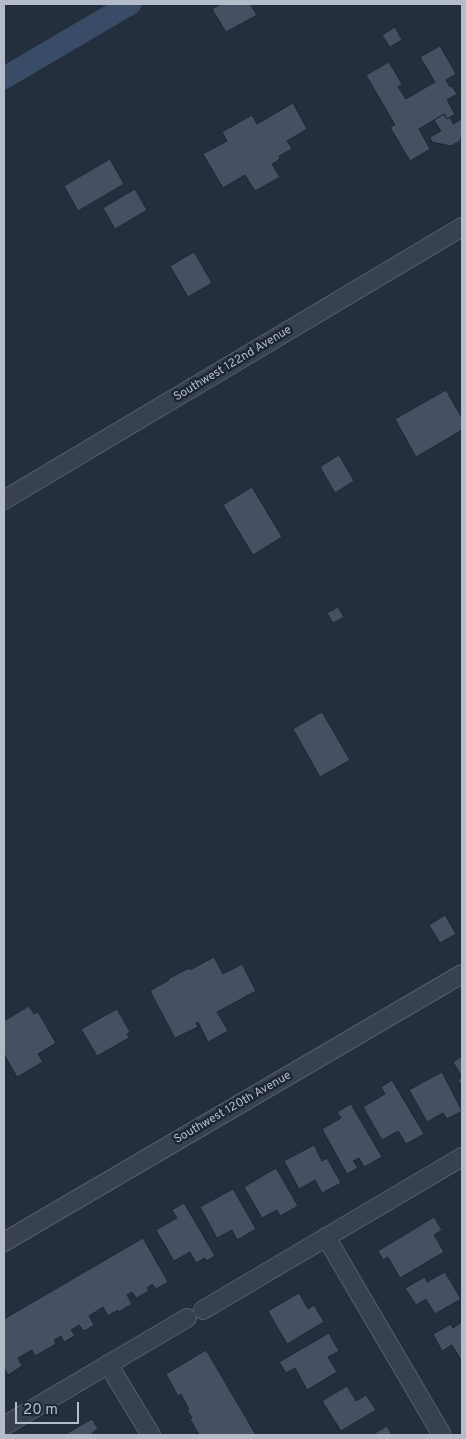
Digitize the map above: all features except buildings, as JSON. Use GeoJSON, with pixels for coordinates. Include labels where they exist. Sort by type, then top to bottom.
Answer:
{"type":"FeatureCollection","features":[{"type":"Feature","properties":{"kind":"street","name":"Southwest 122nd Avenue"},"geometry":{"type":"LineString","coordinates":[[4,500],[462,227]]}},
{"type":"Feature","properties":{"kind":"street","name":"Southwest 120th Avenue"},"geometry":{"type":"LineString","coordinates":[[4,1242],[462,974]]}},
{"type":"Feature","properties":{"kind":"street"},"geometry":{"type":"LineString","coordinates":[[203,1310],[462,1157]]}},
{"type":"Feature","properties":{"kind":"street"},"geometry":{"type":"LineString","coordinates":[[326,1237],[442,1435]]}},
{"type":"Feature","properties":{"kind":"street"},"geometry":{"type":"LineString","coordinates":[[4,1426],[187,1318]]}},
{"type":"Feature","properties":{"kind":"street"},"geometry":{"type":"LineString","coordinates":[[108,1364],[150,1435]]}},
{"type":"Feature","properties":{"kind":"waterway"},"geometry":{"type":"LineString","coordinates":[[4,78],[130,4]]}}]}
